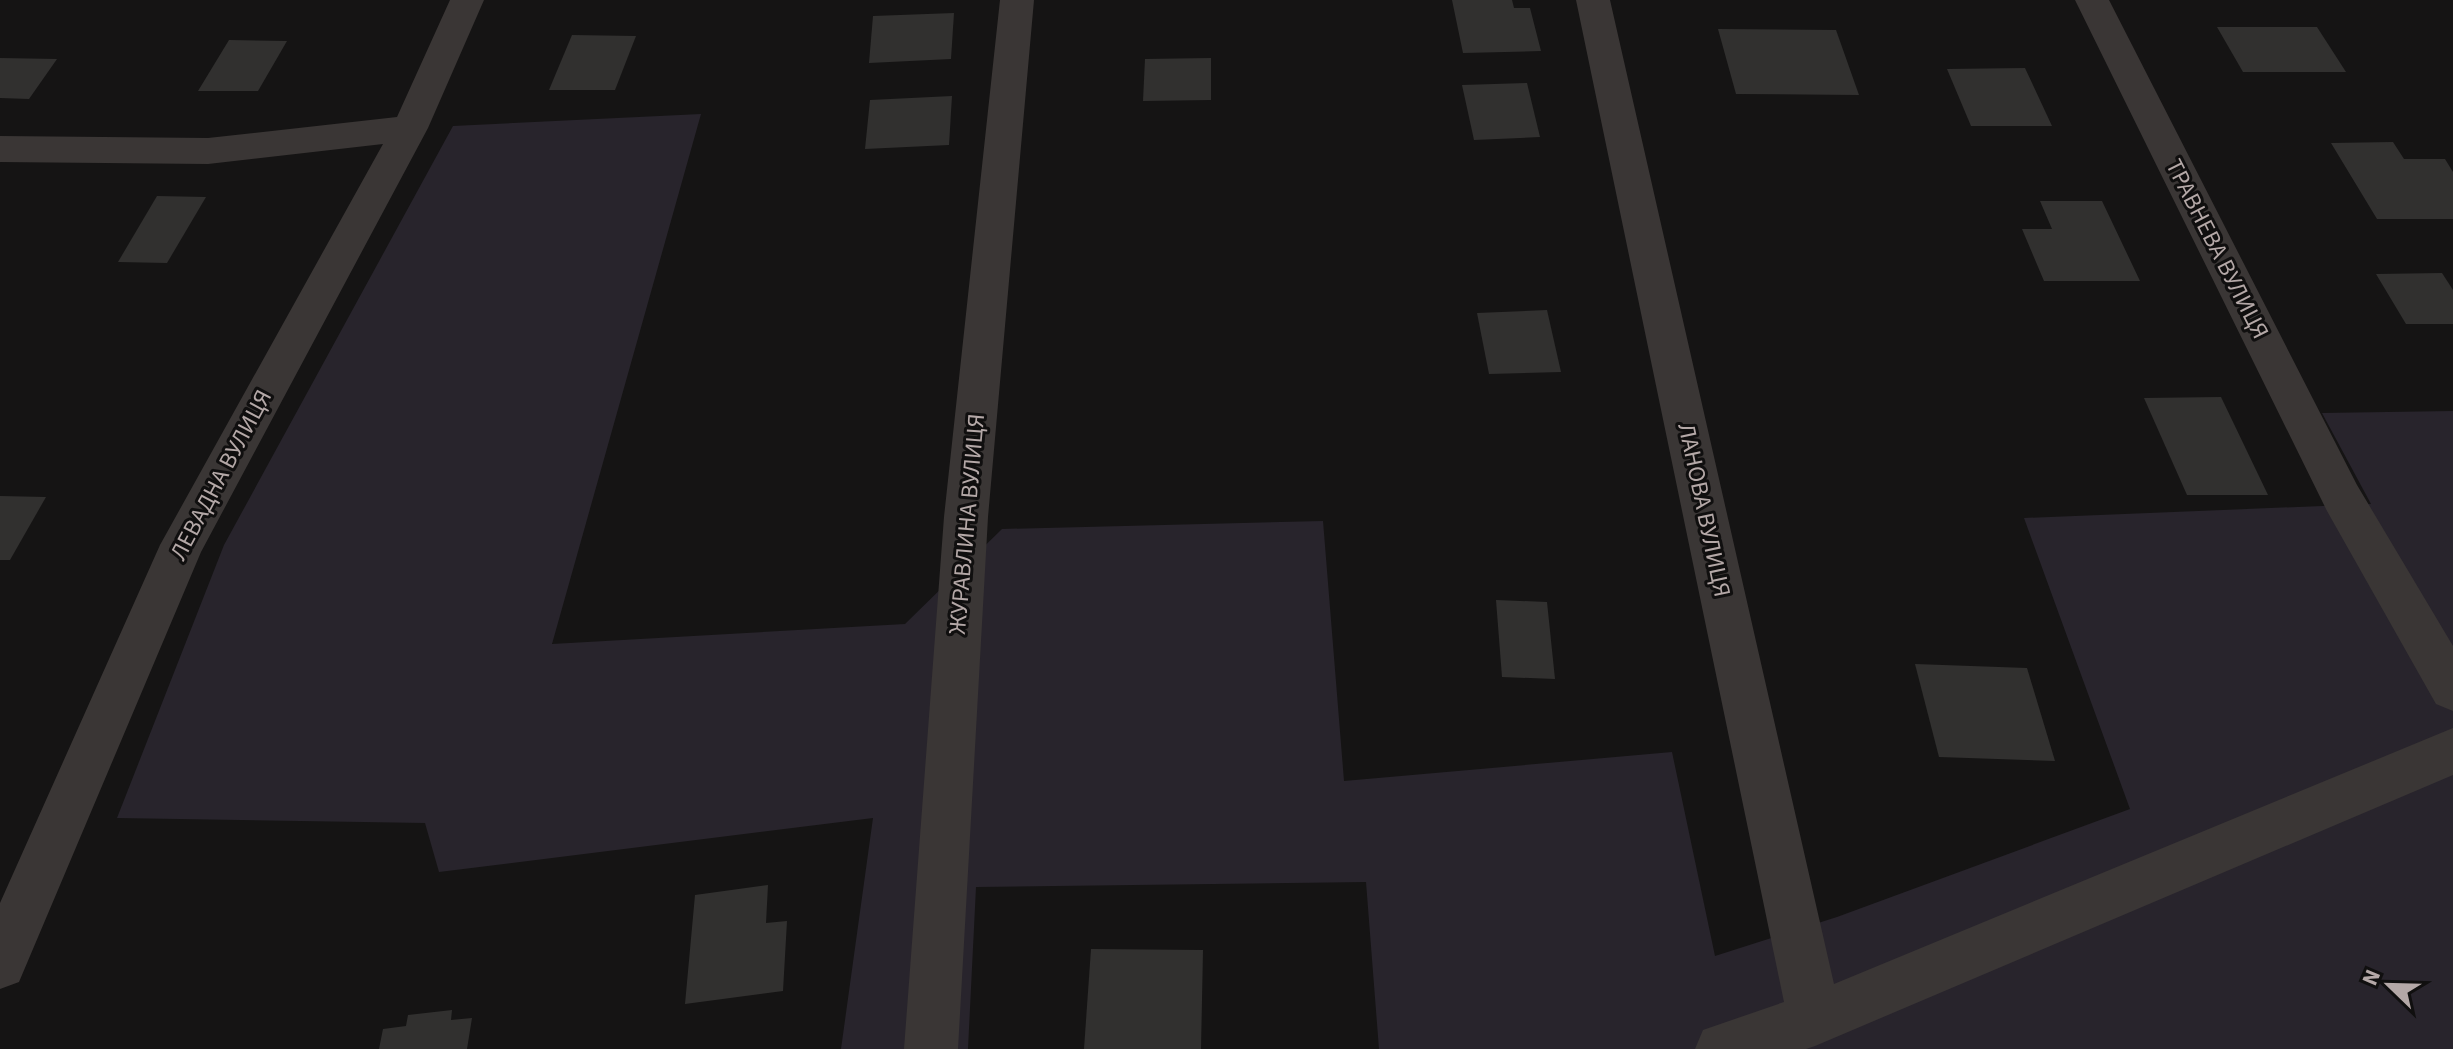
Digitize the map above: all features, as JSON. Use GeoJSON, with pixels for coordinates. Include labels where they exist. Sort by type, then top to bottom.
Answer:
{"type":"FeatureCollection","features":[{"type":"Feature","properties":{"kind":"street","name":"ЛЕВАДНА ВУЛИЦЯ"},"geometry":{"type":"LineString","coordinates":[[0,963],[182,545],[410,128],[467,0]]}},
{"type":"Feature","properties":{"kind":"street","name":"ЖУРАВЛИНА ВУЛИЦЯ"},"geometry":{"type":"LineString","coordinates":[[931,1049],[966,517],[1017,0]]}},
{"type":"Feature","properties":{"kind":"street","name":"ЛАНОВА ВУЛИЦЯ"},"geometry":{"type":"LineString","coordinates":[[1593,0],[1815,1019]]}},
{"type":"Feature","properties":{"kind":"street","name":"ТРАВНЕВА ВУЛИЦЯ"},"geometry":{"type":"LineString","coordinates":[[2092,0],[2342,498],[2453,689]]}},
{"type":"Feature","properties":{"kind":"street"},"geometry":{"type":"LineString","coordinates":[[0,149],[208,151],[410,128]]}},
{"type":"Feature","properties":{"kind":"street"},"geometry":{"type":"LineString","coordinates":[[1722,1049],[1815,1019],[2453,751]]}},
{"type":"Feature","properties":{"kind":"shaded area"},"geometry":{"type":"Polygon","coordinates":[[[701,114],[552,644],[905,624],[1002,529],[1323,521],[1344,781],[1672,752],[1715,956],[1837,917],[2130,809],[2024,518],[2371,504],[2322,413],[2453,411],[2453,1049],[1379,1049],[1366,882],[976,887],[968,1049],[841,1049],[873,818],[439,872],[425,823],[117,818],[224,545],[453,126],[701,114]]]}},
{"type":"Feature","properties":{"kind":"building"},"geometry":{"type":"Polygon","coordinates":[[[1452,0],[1512,0],[1514,8],[1530,8],[1541,51],[1463,53],[1452,0]]]}},
{"type":"Feature","properties":{"kind":"building"},"geometry":{"type":"Polygon","coordinates":[[[954,13],[951,59],[869,63],[873,16],[954,13]]]}},
{"type":"Feature","properties":{"kind":"building"},"geometry":{"type":"Polygon","coordinates":[[[2217,27],[2317,27],[2346,72],[2243,72],[2217,27]]]}},
{"type":"Feature","properties":{"kind":"building"},"geometry":{"type":"Polygon","coordinates":[[[1718,29],[1836,30],[1859,95],[1736,94],[1718,29]]]}},
{"type":"Feature","properties":{"kind":"building"},"geometry":{"type":"Polygon","coordinates":[[[572,35],[636,36],[615,90],[549,90],[572,35]]]}},
{"type":"Feature","properties":{"kind":"building"},"geometry":{"type":"Polygon","coordinates":[[[229,40],[287,41],[258,91],[198,91],[229,40]]]}},
{"type":"Feature","properties":{"kind":"building"},"geometry":{"type":"Polygon","coordinates":[[[0,58],[57,59],[29,99],[0,98],[0,58]]]}},
{"type":"Feature","properties":{"kind":"building"},"geometry":{"type":"Polygon","coordinates":[[[1211,58],[1211,100],[1143,101],[1145,59],[1211,58]]]}},
{"type":"Feature","properties":{"kind":"building"},"geometry":{"type":"Polygon","coordinates":[[[2025,68],[2052,126],[1971,126],[1947,69],[2025,68]]]}},
{"type":"Feature","properties":{"kind":"building"},"geometry":{"type":"Polygon","coordinates":[[[1527,83],[1540,137],[1474,140],[1462,85],[1527,83]]]}},
{"type":"Feature","properties":{"kind":"building"},"geometry":{"type":"Polygon","coordinates":[[[952,96],[949,145],[865,149],[870,100],[952,96]]]}},
{"type":"Feature","properties":{"kind":"building"},"geometry":{"type":"Polygon","coordinates":[[[2393,142],[2404,159],[2445,159],[2453,172],[2453,219],[2377,219],[2331,143],[2393,142]]]}},
{"type":"Feature","properties":{"kind":"building"},"geometry":{"type":"Polygon","coordinates":[[[157,196],[206,197],[167,263],[118,262],[157,196]]]}},
{"type":"Feature","properties":{"kind":"building"},"geometry":{"type":"Polygon","coordinates":[[[2040,201],[2102,201],[2140,281],[2044,281],[2022,229],[2052,229],[2040,201]]]}},
{"type":"Feature","properties":{"kind":"building"},"geometry":{"type":"Polygon","coordinates":[[[2442,273],[2453,290],[2453,324],[2406,324],[2376,274],[2442,273]]]}},
{"type":"Feature","properties":{"kind":"building"},"geometry":{"type":"Polygon","coordinates":[[[1547,310],[1561,372],[1489,374],[1477,313],[1547,310]]]}},
{"type":"Feature","properties":{"kind":"building"},"geometry":{"type":"Polygon","coordinates":[[[2221,397],[2268,495],[2187,495],[2144,398],[2221,397]]]}},
{"type":"Feature","properties":{"kind":"building"},"geometry":{"type":"Polygon","coordinates":[[[0,496],[46,497],[10,560],[0,560],[0,496]]]}},
{"type":"Feature","properties":{"kind":"building"},"geometry":{"type":"Polygon","coordinates":[[[1496,600],[1547,602],[1555,679],[1502,677],[1496,600]]]}},
{"type":"Feature","properties":{"kind":"building"},"geometry":{"type":"Polygon","coordinates":[[[1915,664],[2027,668],[2055,761],[1939,757],[1915,664]]]}},
{"type":"Feature","properties":{"kind":"building"},"geometry":{"type":"Polygon","coordinates":[[[768,885],[766,923],[787,921],[783,991],[685,1004],[695,895],[768,885]]]}},
{"type":"Feature","properties":{"kind":"building"},"geometry":{"type":"Polygon","coordinates":[[[1091,949],[1203,950],[1201,1049],[1084,1049],[1091,949]]]}},
{"type":"Feature","properties":{"kind":"building"},"geometry":{"type":"Polygon","coordinates":[[[452,1010],[451,1020],[472,1018],[467,1049],[379,1049],[383,1029],[406,1026],[408,1015],[452,1010]]]}}]}
